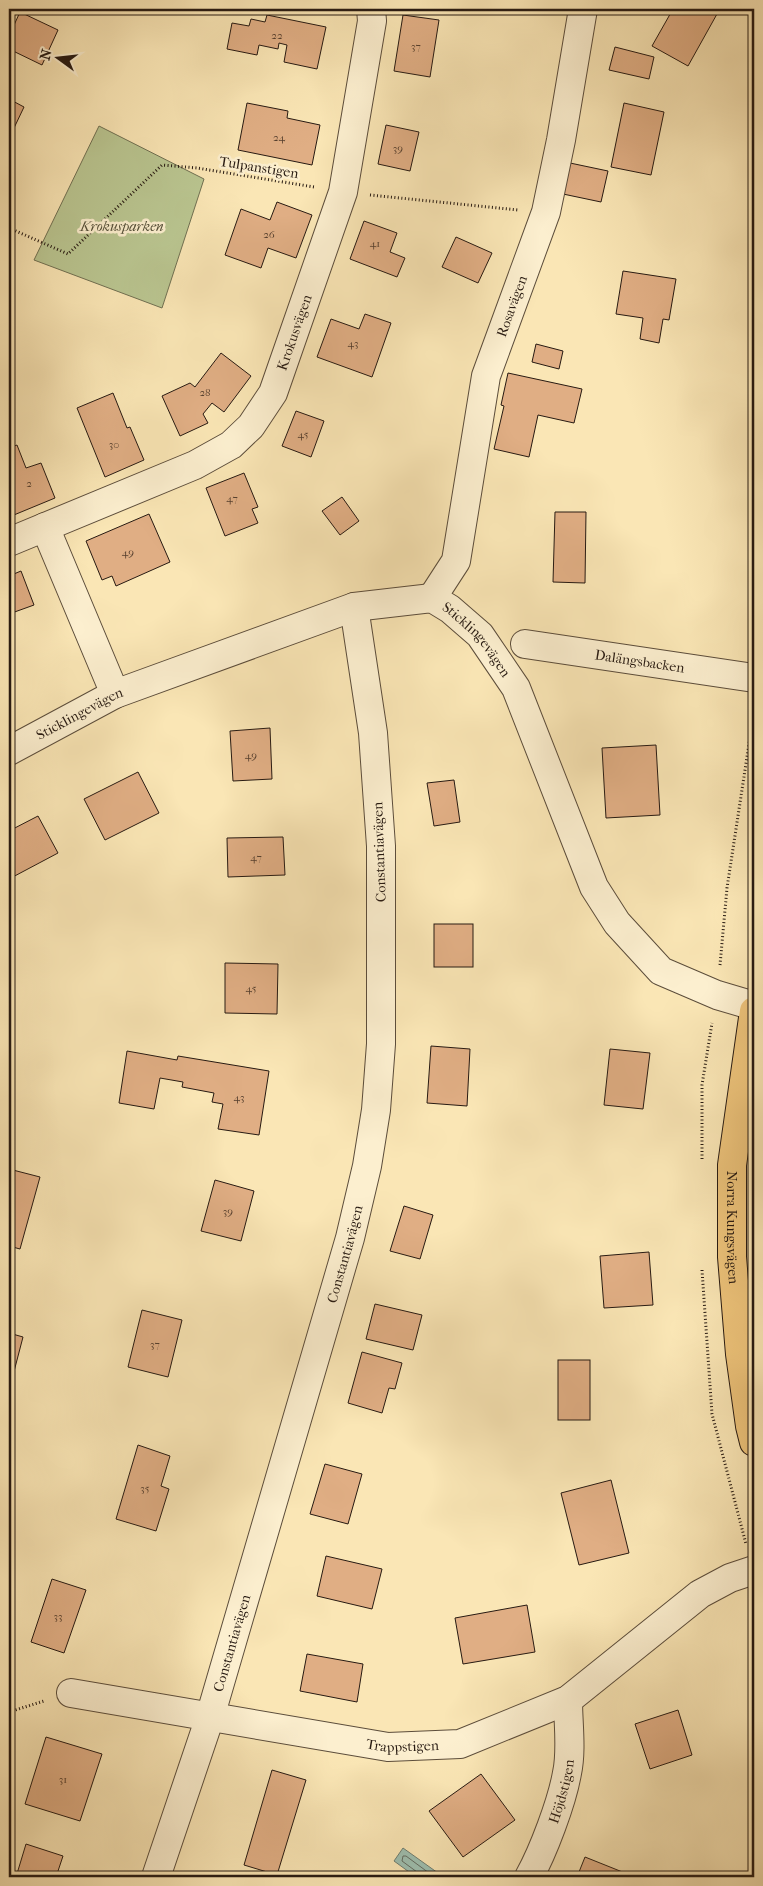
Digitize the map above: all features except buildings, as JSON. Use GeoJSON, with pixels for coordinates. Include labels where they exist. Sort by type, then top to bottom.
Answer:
{"type":"FeatureCollection","features":[{"type":"Feature","properties":{"kind":"main road","name":"Norra Kungsvägen"},"geometry":{"type":"LineString","coordinates":[[754,1011],[732,1165],[732,1257],[738,1335],[754,1442]]}},
{"type":"Feature","properties":{"kind":"street","name":"Krokusvägen"},"geometry":{"type":"LineString","coordinates":[[9,542],[195,466],[231,445],[251,426],[273,393],[343,192],[372,21],[371,9]]}},
{"type":"Feature","properties":{"kind":"street","name":"Rosavägen"},"geometry":{"type":"LineString","coordinates":[[432,598],[456,561],[486,376],[546,212],[584,9]]}},
{"type":"Feature","properties":{"kind":"street"},"geometry":{"type":"LineString","coordinates":[[45,528],[115,694]]}},
{"type":"Feature","properties":{"kind":"street","name":"Sticklingevägen"},"geometry":{"type":"LineString","coordinates":[[9,751],[115,694],[354,607],[432,598],[450,609],[480,634],[516,688],[594,887],[617,923],[661,971],[717,995],[754,1006]]}},
{"type":"Feature","properties":{"kind":"street","name":"Constantiavägen"},"geometry":{"type":"LineString","coordinates":[[156,1877],[210,1717],[350,1238],[367,1166],[376,1110],[381,1044],[381,846],[373,733],[354,607]]}},
{"type":"Feature","properties":{"kind":"street","name":"Dalängsbacken"},"geometry":{"type":"LineString","coordinates":[[525,644],[754,678]]}},
{"type":"Feature","properties":{"kind":"street","name":"Trappstigen"},"geometry":{"type":"LineString","coordinates":[[71,1693],[388,1747],[460,1744],[568,1700],[700,1594],[730,1578],[754,1570]]}},
{"type":"Feature","properties":{"kind":"street","name":"Höjdstigen"},"geometry":{"type":"LineString","coordinates":[[529,1877],[556,1810],[568,1772],[568,1700]]}},
{"type":"Feature","properties":{"kind":"path","name":"Tulpanstigen"},"geometry":{"type":"LineString","coordinates":[[9,228],[68,254],[162,166],[197,168],[343,192],[546,212]]}},
{"type":"Feature","properties":{"kind":"path"},"geometry":{"type":"LineString","coordinates":[[9,1712],[71,1693]]}},
{"type":"Feature","properties":{"kind":"green space","name":"Krokusparken"},"geometry":{"type":"Polygon","coordinates":[[[99,126],[204,179],[162,308],[34,260],[99,126]]]}},
{"type":"Feature","properties":{"kind":"water"},"geometry":{"type":"Polygon","coordinates":[[[403,1848],[438,1873],[434,1877],[416,1877],[394,1861],[403,1848]]]}}]}
